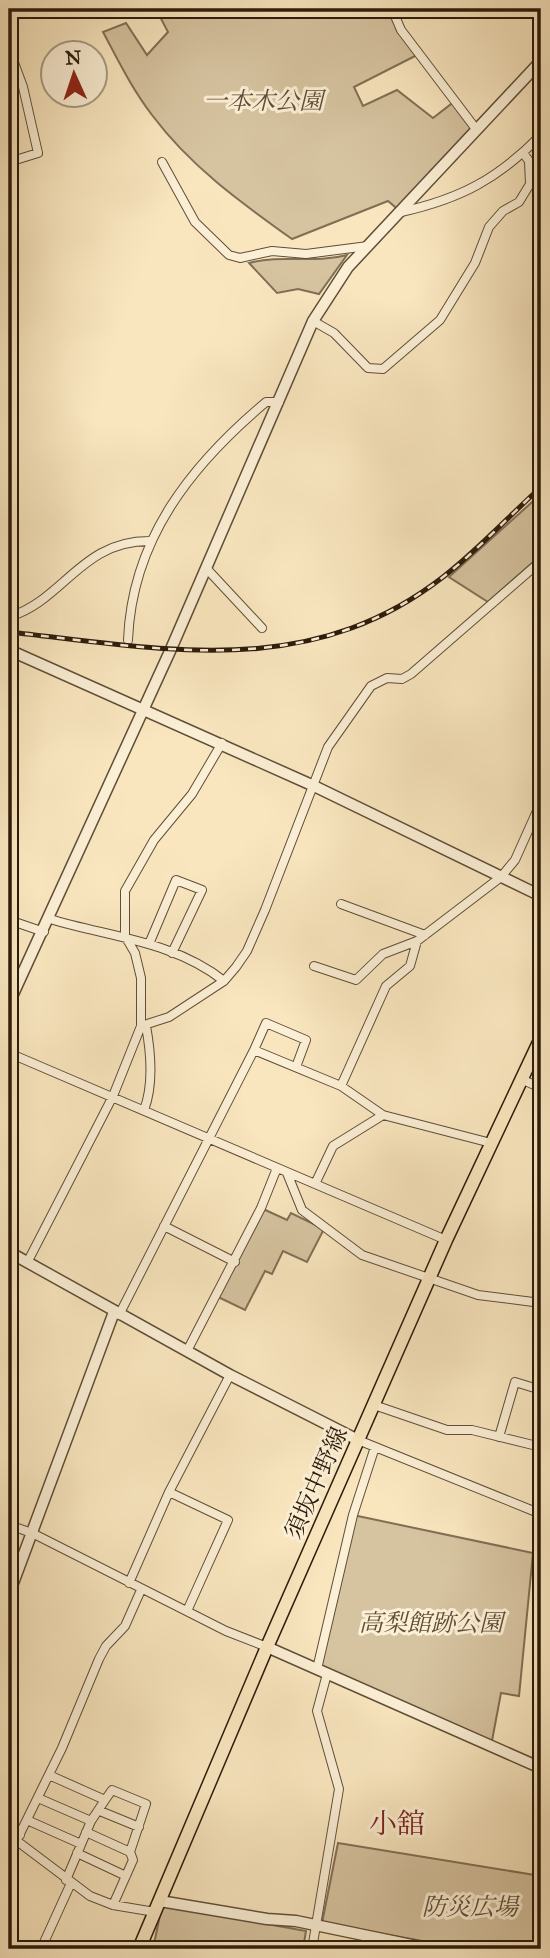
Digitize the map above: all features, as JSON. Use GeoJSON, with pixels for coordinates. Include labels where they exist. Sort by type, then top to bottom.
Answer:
{"type":"FeatureCollection","features":[{"type":"Feature","properties":{"kind":"main road","name":"須坂中野線"},"geometry":{"type":"LineString","coordinates":[[139,1949],[267,1647],[431,1281],[446,1240],[541,1038]]}},
{"type":"Feature","properties":{"kind":"street"},"geometry":{"type":"LineString","coordinates":[[392,9],[401,30],[476,129]]}},
{"type":"Feature","properties":{"kind":"street"},"geometry":{"type":"LineString","coordinates":[[9,49],[23,87],[38,153],[9,162]]}},
{"type":"Feature","properties":{"kind":"street"},"geometry":{"type":"LineString","coordinates":[[9,1003],[50,919],[313,321],[334,287],[368,246],[541,61]]}},
{"type":"Feature","properties":{"kind":"street"},"geometry":{"type":"LineString","coordinates":[[401,212],[443,203],[486,181],[523,153],[541,135]]}},
{"type":"Feature","properties":{"kind":"street"},"geometry":{"type":"LineString","coordinates":[[313,321],[334,333],[368,368],[383,369],[440,320],[475,263],[489,226],[503,211],[519,202],[530,184],[528,161],[523,153]]}},
{"type":"Feature","properties":{"kind":"street"},"geometry":{"type":"LineString","coordinates":[[162,162],[195,222],[229,255],[240,258],[272,251],[306,254],[368,246]]}},
{"type":"Feature","properties":{"kind":"street"},"geometry":{"type":"LineString","coordinates":[[128,640],[132,592],[149,541],[160,520],[219,448],[266,401],[278,401]]}},
{"type":"Feature","properties":{"kind":"street"},"geometry":{"type":"LineString","coordinates":[[9,617],[26,611],[109,547],[126,541],[149,541]]}},
{"type":"Feature","properties":{"kind":"street"},"geometry":{"type":"LineString","coordinates":[[28,1261],[113,1096],[143,1026],[169,1017],[225,981],[247,951],[328,747],[371,686],[387,678],[402,678],[411,674],[541,561]]}},
{"type":"Feature","properties":{"kind":"street"},"geometry":{"type":"LineString","coordinates":[[206,568],[262,628]]}},
{"type":"Feature","properties":{"kind":"street"},"geometry":{"type":"LineString","coordinates":[[9,650],[222,743],[541,896]]}},
{"type":"Feature","properties":{"kind":"street"},"geometry":{"type":"LineString","coordinates":[[144,1110],[150,1096],[151,1049],[143,1026],[139,967],[125,936],[125,891],[128,880],[154,840],[192,794],[222,743]]}},
{"type":"Feature","properties":{"kind":"street"},"geometry":{"type":"LineString","coordinates":[[541,756],[538,773],[541,779]]}},
{"type":"Feature","properties":{"kind":"street"},"geometry":{"type":"LineString","coordinates":[[314,966],[356,980],[383,954],[417,941],[501,877],[515,860],[541,802]]}},
{"type":"Feature","properties":{"kind":"street"},"geometry":{"type":"LineString","coordinates":[[149,944],[176,880],[202,890],[172,953]]}},
{"type":"Feature","properties":{"kind":"street"},"geometry":{"type":"LineString","coordinates":[[341,904],[425,935]]}},
{"type":"Feature","properties":{"kind":"street"},"geometry":{"type":"LineString","coordinates":[[50,919],[149,944],[207,967],[225,981]]}},
{"type":"Feature","properties":{"kind":"street"},"geometry":{"type":"LineString","coordinates":[[9,920],[44,932]]}},
{"type":"Feature","properties":{"kind":"street"},"geometry":{"type":"LineString","coordinates":[[341,1086],[386,986],[410,966],[417,941]]}},
{"type":"Feature","properties":{"kind":"street"},"geometry":{"type":"LineString","coordinates":[[9,1594],[117,1313],[210,1139],[266,1023],[306,1040],[296,1067]]}},
{"type":"Feature","properties":{"kind":"street"},"geometry":{"type":"LineString","coordinates":[[254,1050],[341,1086],[383,1115],[491,1143]]}},
{"type":"Feature","properties":{"kind":"street"},"geometry":{"type":"LineString","coordinates":[[9,1053],[446,1240]]}},
{"type":"Feature","properties":{"kind":"street"},"geometry":{"type":"LineString","coordinates":[[521,1079],[541,1088]]}},
{"type":"Feature","properties":{"kind":"street"},"geometry":{"type":"LineString","coordinates":[[315,1184],[333,1146],[383,1115]]}},
{"type":"Feature","properties":{"kind":"street"},"geometry":{"type":"LineString","coordinates":[[187,1351],[235,1262],[277,1168]]}},
{"type":"Feature","properties":{"kind":"street"},"geometry":{"type":"LineString","coordinates":[[287,1173],[302,1210],[362,1255],[431,1281],[495,1299],[541,1303]]}},
{"type":"Feature","properties":{"kind":"street"},"geometry":{"type":"LineString","coordinates":[[164,1226],[235,1262]]}},
{"type":"Feature","properties":{"kind":"street"},"geometry":{"type":"LineString","coordinates":[[9,1252],[187,1351],[358,1440],[541,1514]]}},
{"type":"Feature","properties":{"kind":"street"},"geometry":{"type":"LineString","coordinates":[[129,1583],[169,1492],[230,1374]]}},
{"type":"Feature","properties":{"kind":"street"},"geometry":{"type":"LineString","coordinates":[[499,1437],[515,1382],[541,1390]]}},
{"type":"Feature","properties":{"kind":"street"},"geometry":{"type":"LineString","coordinates":[[374,1405],[447,1430],[472,1430],[541,1447]]}},
{"type":"Feature","properties":{"kind":"street"},"geometry":{"type":"LineString","coordinates":[[312,1949],[339,1789],[317,1711],[322,1671],[349,1529],[375,1447]]}},
{"type":"Feature","properties":{"kind":"street"},"geometry":{"type":"LineString","coordinates":[[169,1492],[228,1520],[187,1611]]}},
{"type":"Feature","properties":{"kind":"street"},"geometry":{"type":"LineString","coordinates":[[9,1525],[32,1533],[187,1611],[541,1767]]}},
{"type":"Feature","properties":{"kind":"street"},"geometry":{"type":"LineString","coordinates":[[9,1856],[49,1775],[99,1659],[106,1646],[124,1626],[142,1590]]}},
{"type":"Feature","properties":{"kind":"street"},"geometry":{"type":"LineString","coordinates":[[49,1775],[105,1800]]}},
{"type":"Feature","properties":{"kind":"street"},"geometry":{"type":"LineString","coordinates":[[41,1949],[86,1832],[111,1790],[146,1804],[130,1852],[133,1860],[113,1905]]}},
{"type":"Feature","properties":{"kind":"street"},"geometry":{"type":"LineString","coordinates":[[38,1798],[91,1821]]}},
{"type":"Feature","properties":{"kind":"street"},"geometry":{"type":"LineString","coordinates":[[100,1811],[139,1827]]}},
{"type":"Feature","properties":{"kind":"street"},"geometry":{"type":"LineString","coordinates":[[27,1819],[81,1844]]}},
{"type":"Feature","properties":{"kind":"street"},"geometry":{"type":"LineString","coordinates":[[9,1825],[18,1838],[69,1881],[90,1896],[113,1905],[157,1906],[316,1925],[431,1949]]}},
{"type":"Feature","properties":{"kind":"street"},"geometry":{"type":"LineString","coordinates":[[86,1832],[130,1852]]}},
{"type":"Feature","properties":{"kind":"street"},"geometry":{"type":"LineString","coordinates":[[77,1853],[126,1876]]}},
{"type":"Feature","properties":{"kind":"green space","name":"一本木公園"},"geometry":{"type":"Polygon","coordinates":[[[156,9],[392,9],[419,54],[354,87],[363,106],[397,90],[433,118],[455,101],[476,129],[401,212],[388,201],[292,239],[235,197],[183,151],[145,105],[103,32],[126,23],[147,55],[168,32],[156,9]]]}},
{"type":"Feature","properties":{"kind":"green space"},"geometry":{"type":"Polygon","coordinates":[[[347,255],[319,294],[298,289],[277,293],[249,263],[274,259],[335,258],[347,255]]]}},
{"type":"Feature","properties":{"kind":"green space"},"geometry":{"type":"Polygon","coordinates":[[[541,494],[538,529],[541,531],[541,555],[488,602],[449,577],[541,494]]]}},
{"type":"Feature","properties":{"kind":"green space"},"geometry":{"type":"Polygon","coordinates":[[[261,1208],[287,1220],[291,1213],[324,1229],[307,1262],[283,1251],[272,1274],[265,1271],[245,1310],[216,1296],[261,1208]]]}},
{"type":"Feature","properties":{"kind":"green space","name":"高梨館跡公園"},"geometry":{"type":"Polygon","coordinates":[[[353,1515],[533,1553],[519,1696],[501,1693],[491,1746],[317,1669],[353,1515]]]}},
{"type":"Feature","properties":{"kind":"green space","name":"防災広場"},"geometry":{"type":"Polygon","coordinates":[[[338,1843],[541,1876],[541,1949],[467,1949],[322,1923],[338,1843]]]}},
{"type":"Feature","properties":{"kind":"green space"},"geometry":{"type":"Polygon","coordinates":[[[162,1905],[306,1931],[303,1949],[153,1949],[162,1905]]]}},
{"type":"Feature","properties":{"kind":"railway"},"geometry":{"type":"LineString","coordinates":[[9,632],[123,645],[234,650],[288,645],[340,632],[392,610],[443,577],[541,487]]}},
{"type":"Feature","properties":{"kind":"district","name":"小舘"},"geometry":{"type":"Point","coordinates":[397,1823]}}]}
